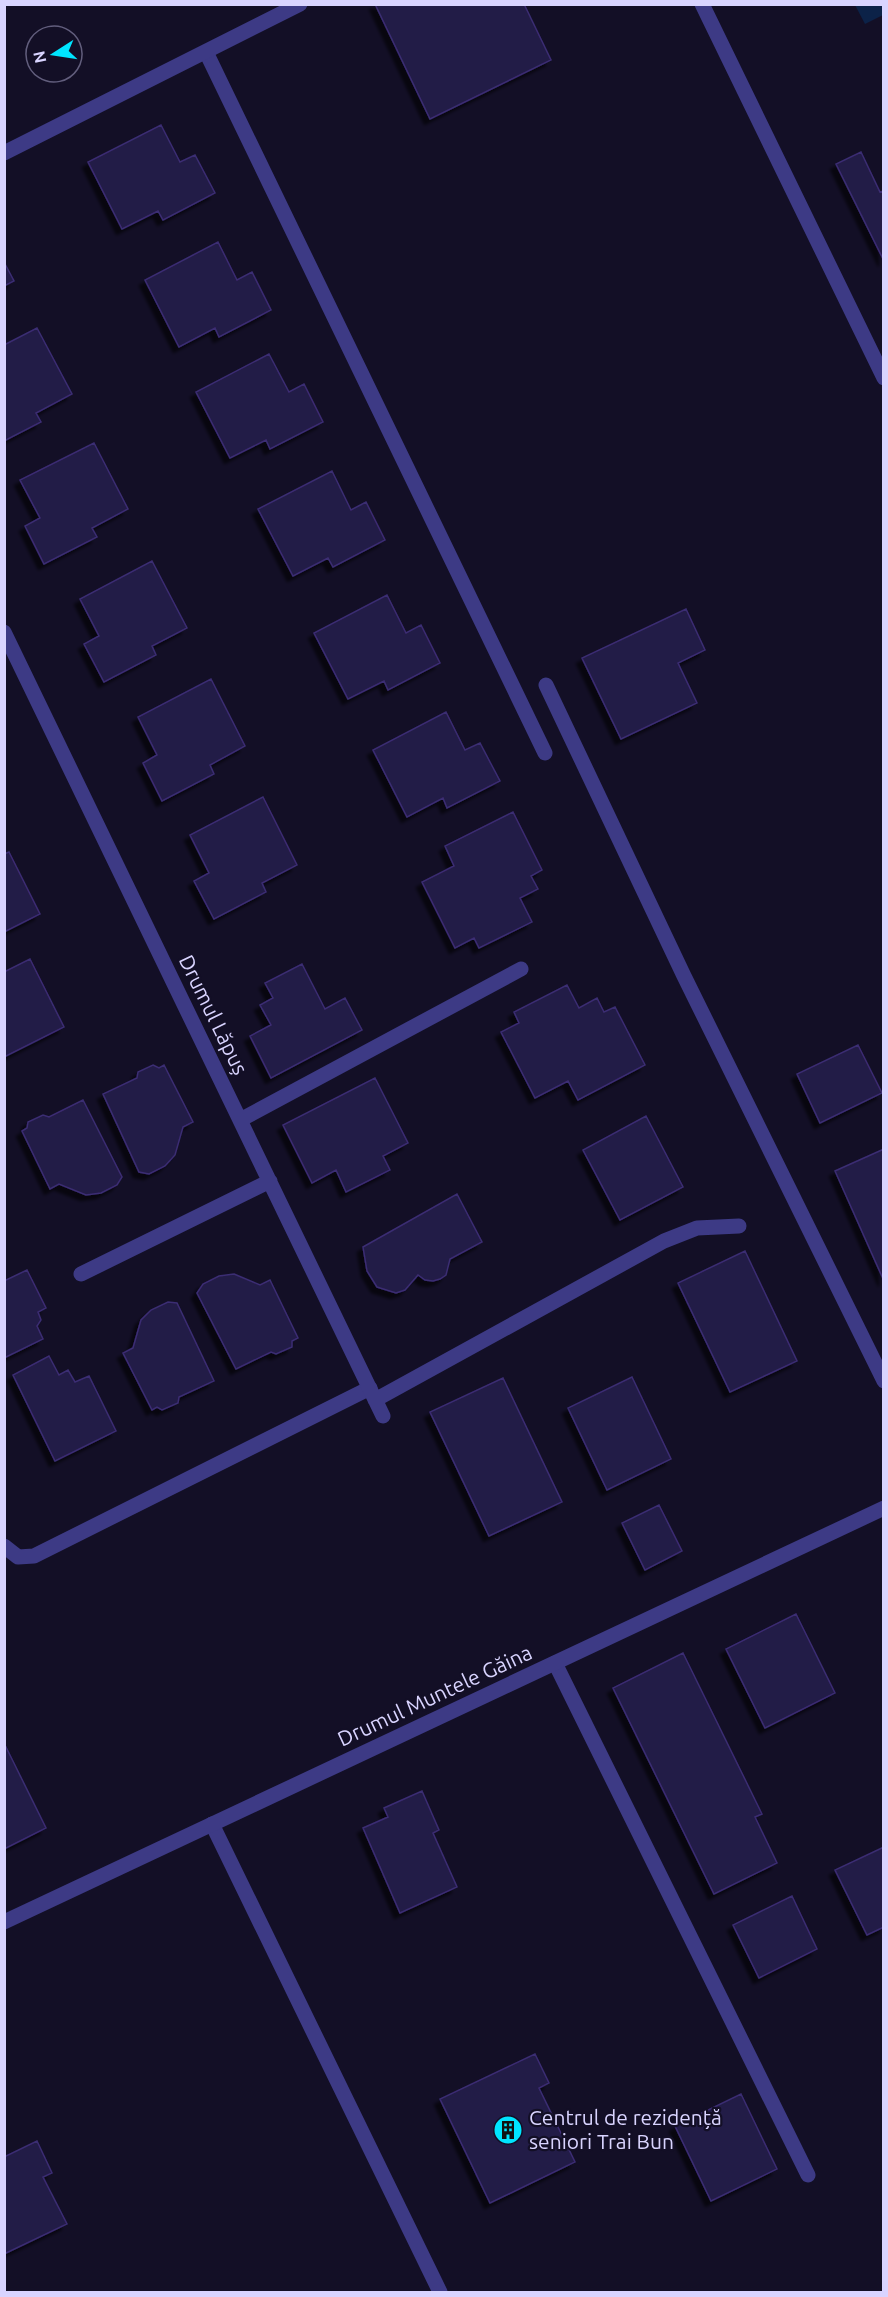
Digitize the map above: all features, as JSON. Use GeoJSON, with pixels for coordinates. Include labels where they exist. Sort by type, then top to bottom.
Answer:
{"type":"FeatureCollection","features":[{"type":"Feature","properties":{"kind":"street"},"geometry":{"type":"LineString","coordinates":[[4,153],[300,4]]}},
{"type":"Feature","properties":{"kind":"street"},"geometry":{"type":"LineString","coordinates":[[702,4],[884,378]]}},
{"type":"Feature","properties":{"kind":"street"},"geometry":{"type":"LineString","coordinates":[[206,52],[545,753]]}},
{"type":"Feature","properties":{"kind":"street","name":"Drumul Lăpuș"},"geometry":{"type":"LineString","coordinates":[[4,632],[383,1416]]}},
{"type":"Feature","properties":{"kind":"street"},"geometry":{"type":"LineString","coordinates":[[546,685],[684,976],[884,1382]]}},
{"type":"Feature","properties":{"kind":"street"},"geometry":{"type":"LineString","coordinates":[[240,1120],[521,969]]}},
{"type":"Feature","properties":{"kind":"street"},"geometry":{"type":"LineString","coordinates":[[81,1275],[270,1181]]}},
{"type":"Feature","properties":{"kind":"street"},"geometry":{"type":"LineString","coordinates":[[4,1546],[18,1557],[34,1556],[372,1394],[664,1241],[697,1228],[740,1226]]}},
{"type":"Feature","properties":{"kind":"street","name":"Drumul Muntele Găina"},"geometry":{"type":"LineString","coordinates":[[4,1922],[884,1508]]}},
{"type":"Feature","properties":{"kind":"street"},"geometry":{"type":"LineString","coordinates":[[555,1663],[808,2175]]}},
{"type":"Feature","properties":{"kind":"street"},"geometry":{"type":"LineString","coordinates":[[212,1824],[440,2292]]}},
{"type":"Feature","properties":{"kind":"water"},"geometry":{"type":"Polygon","coordinates":[[[855,5],[883,5],[883,15],[865,24],[855,5]]]}},
{"type":"Feature","properties":{"kind":"building"},"geometry":{"type":"Polygon","coordinates":[[[375,4],[524,4],[551,60],[430,119],[375,4]]]}},
{"type":"Feature","properties":{"kind":"building"},"geometry":{"type":"Polygon","coordinates":[[[161,125],[180,162],[195,155],[215,193],[163,220],[158,211],[122,229],[88,162],[161,125]]]}},
{"type":"Feature","properties":{"kind":"building"},"geometry":{"type":"Polygon","coordinates":[[[861,152],[880,192],[884,191],[884,261],[836,164],[861,152]]]}},
{"type":"Feature","properties":{"kind":"building"},"geometry":{"type":"Polygon","coordinates":[[[218,242],[237,280],[252,272],[271,310],[219,337],[215,328],[179,347],[145,280],[218,242]]]}},
{"type":"Feature","properties":{"kind":"building"},"geometry":{"type":"Polygon","coordinates":[[[4,262],[14,281],[4,286],[4,262]]]}},
{"type":"Feature","properties":{"kind":"building"},"geometry":{"type":"Polygon","coordinates":[[[37,328],[72,394],[36,413],[41,422],[4,441],[4,345],[37,328]]]}},
{"type":"Feature","properties":{"kind":"building"},"geometry":{"type":"Polygon","coordinates":[[[269,354],[289,392],[304,384],[323,422],[270,449],[266,440],[230,458],[196,392],[269,354]]]}},
{"type":"Feature","properties":{"kind":"building"},"geometry":{"type":"Polygon","coordinates":[[[94,443],[128,509],[92,528],[97,537],[44,564],[25,526],[40,518],[20,480],[94,443]]]}},
{"type":"Feature","properties":{"kind":"building"},"geometry":{"type":"Polygon","coordinates":[[[332,471],[351,510],[366,502],[385,540],[333,567],[328,558],[293,576],[258,509],[332,471]]]}},
{"type":"Feature","properties":{"kind":"building"},"geometry":{"type":"Polygon","coordinates":[[[152,561],[187,628],[152,646],[156,655],[104,682],[84,644],[99,636],[80,599],[152,561]]]}},
{"type":"Feature","properties":{"kind":"building"},"geometry":{"type":"Polygon","coordinates":[[[387,595],[406,633],[421,625],[440,663],[388,690],[384,681],[348,699],[314,633],[387,595]]]}},
{"type":"Feature","properties":{"kind":"building"},"geometry":{"type":"Polygon","coordinates":[[[686,609],[705,650],[678,663],[697,703],[621,739],[582,658],[686,609]]]}},
{"type":"Feature","properties":{"kind":"building"},"geometry":{"type":"Polygon","coordinates":[[[211,679],[245,746],[210,765],[214,774],[162,801],[143,763],[157,755],[138,717],[211,679]]]}},
{"type":"Feature","properties":{"kind":"building"},"geometry":{"type":"Polygon","coordinates":[[[446,712],[465,750],[480,743],[500,781],[447,808],[443,798],[407,817],[373,750],[446,712]]]}},
{"type":"Feature","properties":{"kind":"building"},"geometry":{"type":"Polygon","coordinates":[[[263,797],[297,865],[262,883],[266,892],[214,919],[194,881],[209,873],[190,835],[263,797]]]}},
{"type":"Feature","properties":{"kind":"building"},"geometry":{"type":"Polygon","coordinates":[[[513,812],[542,870],[531,876],[538,889],[520,898],[532,922],[479,948],[474,938],[455,948],[422,882],[454,866],[445,846],[513,812]]]}},
{"type":"Feature","properties":{"kind":"building"},"geometry":{"type":"Polygon","coordinates":[[[9,852],[40,914],[4,932],[4,854],[9,852]]]}},
{"type":"Feature","properties":{"kind":"building"},"geometry":{"type":"Polygon","coordinates":[[[30,959],[64,1027],[4,1057],[4,972],[30,959]]]}},
{"type":"Feature","properties":{"kind":"building"},"geometry":{"type":"Polygon","coordinates":[[[302,964],[325,1009],[345,998],[362,1030],[271,1078],[250,1036],[271,1025],[260,1005],[273,998],[265,983],[302,964]]]}},
{"type":"Feature","properties":{"kind":"building"},"geometry":{"type":"Polygon","coordinates":[[[567,985],[579,1008],[597,998],[604,1012],[615,1007],[645,1065],[578,1100],[568,1081],[535,1098],[501,1032],[519,1023],[514,1012],[567,985]]]}},
{"type":"Feature","properties":{"kind":"building"},"geometry":{"type":"Polygon","coordinates":[[[858,1045],[882,1093],[820,1123],[797,1074],[858,1045]]]}},
{"type":"Feature","properties":{"kind":"building"},"geometry":{"type":"Polygon","coordinates":[[[153,1065],[159,1068],[164,1065],[193,1122],[183,1127],[175,1155],[165,1166],[149,1174],[139,1172],[103,1094],[137,1078],[138,1072],[153,1065]]]}},
{"type":"Feature","properties":{"kind":"building"},"geometry":{"type":"Polygon","coordinates":[[[375,1078],[408,1143],[383,1156],[390,1170],[346,1192],[336,1170],[312,1183],[283,1125],[375,1078]]]}},
{"type":"Feature","properties":{"kind":"building"},"geometry":{"type":"Polygon","coordinates":[[[83,1100],[122,1177],[117,1185],[101,1193],[86,1195],[59,1184],[50,1189],[22,1131],[27,1128],[28,1122],[43,1115],[49,1117],[83,1100]]]}},
{"type":"Feature","properties":{"kind":"building"},"geometry":{"type":"Polygon","coordinates":[[[646,1116],[683,1187],[620,1220],[583,1150],[646,1116]]]}},
{"type":"Feature","properties":{"kind":"building"},"geometry":{"type":"Polygon","coordinates":[[[884,1149],[884,1281],[835,1171],[884,1149]]]}},
{"type":"Feature","properties":{"kind":"building"},"geometry":{"type":"Polygon","coordinates":[[[457,1194],[482,1242],[450,1259],[446,1275],[440,1279],[425,1280],[418,1275],[405,1290],[396,1293],[377,1287],[367,1271],[363,1247],[457,1194]]]}},
{"type":"Feature","properties":{"kind":"building"},"geometry":{"type":"Polygon","coordinates":[[[745,1251],[797,1361],[730,1392],[678,1283],[745,1251]]]}},
{"type":"Feature","properties":{"kind":"building"},"geometry":{"type":"Polygon","coordinates":[[[27,1270],[46,1308],[38,1312],[41,1320],[37,1326],[43,1339],[4,1358],[4,1281],[27,1270]]]}},
{"type":"Feature","properties":{"kind":"building"},"geometry":{"type":"Polygon","coordinates":[[[234,1274],[260,1285],[270,1280],[298,1338],[292,1341],[292,1347],[276,1354],[271,1352],[236,1369],[197,1293],[203,1284],[219,1276],[234,1274]]]}},
{"type":"Feature","properties":{"kind":"building"},"geometry":{"type":"Polygon","coordinates":[[[168,1302],[177,1303],[214,1381],[179,1397],[178,1403],[162,1410],[157,1407],[152,1410],[123,1353],[133,1348],[141,1320],[151,1310],[168,1302]]]}},
{"type":"Feature","properties":{"kind":"building"},"geometry":{"type":"Polygon","coordinates":[[[49,1356],[59,1375],[68,1370],[75,1382],[89,1376],[116,1431],[55,1461],[13,1375],[49,1356]]]}},
{"type":"Feature","properties":{"kind":"building"},"geometry":{"type":"Polygon","coordinates":[[[632,1377],[671,1459],[607,1490],[568,1408],[632,1377]]]}},
{"type":"Feature","properties":{"kind":"building"},"geometry":{"type":"Polygon","coordinates":[[[503,1378],[562,1502],[489,1536],[430,1412],[503,1378]]]}},
{"type":"Feature","properties":{"kind":"building"},"geometry":{"type":"Polygon","coordinates":[[[659,1505],[682,1551],[645,1570],[622,1523],[659,1505]]]}},
{"type":"Feature","properties":{"kind":"building"},"geometry":{"type":"Polygon","coordinates":[[[796,1614],[835,1693],[765,1728],[726,1649],[796,1614]]]}},
{"type":"Feature","properties":{"kind":"building"},"geometry":{"type":"Polygon","coordinates":[[[683,1653],[762,1814],[755,1817],[777,1863],[714,1894],[613,1688],[683,1653]]]}},
{"type":"Feature","properties":{"kind":"building"},"geometry":{"type":"Polygon","coordinates":[[[4,1743],[46,1828],[4,1849],[4,1743]]]}},
{"type":"Feature","properties":{"kind":"building"},"geometry":{"type":"Polygon","coordinates":[[[422,1791],[439,1830],[433,1833],[457,1887],[400,1913],[363,1828],[388,1817],[384,1808],[422,1791]]]}},
{"type":"Feature","properties":{"kind":"building"},"geometry":{"type":"Polygon","coordinates":[[[884,1847],[884,1927],[867,1935],[835,1870],[884,1847]]]}},
{"type":"Feature","properties":{"kind":"building"},"geometry":{"type":"Polygon","coordinates":[[[792,1896],[817,1949],[759,1978],[733,1925],[792,1896]]]}},
{"type":"Feature","properties":{"kind":"building","name":"Centrul de rezidență seniori Trai Bun"},"geometry":{"type":"Polygon","coordinates":[[[535,2054],[549,2083],[539,2088],[575,2162],[490,2203],[440,2099],[535,2054]]]}},
{"type":"Feature","properties":{"kind":"building"},"geometry":{"type":"Polygon","coordinates":[[[741,2094],[777,2169],[711,2201],[675,2126],[741,2094]]]}},
{"type":"Feature","properties":{"kind":"building"},"geometry":{"type":"Polygon","coordinates":[[[37,2141],[52,2173],[43,2177],[67,2224],[4,2254],[4,2157],[37,2141]]]}},
{"type":"Feature","properties":{"kind":"place","name":"Centrul de rezidență seniori Trai Bun"},"geometry":{"type":"Point","coordinates":[508,2130]}}]}
